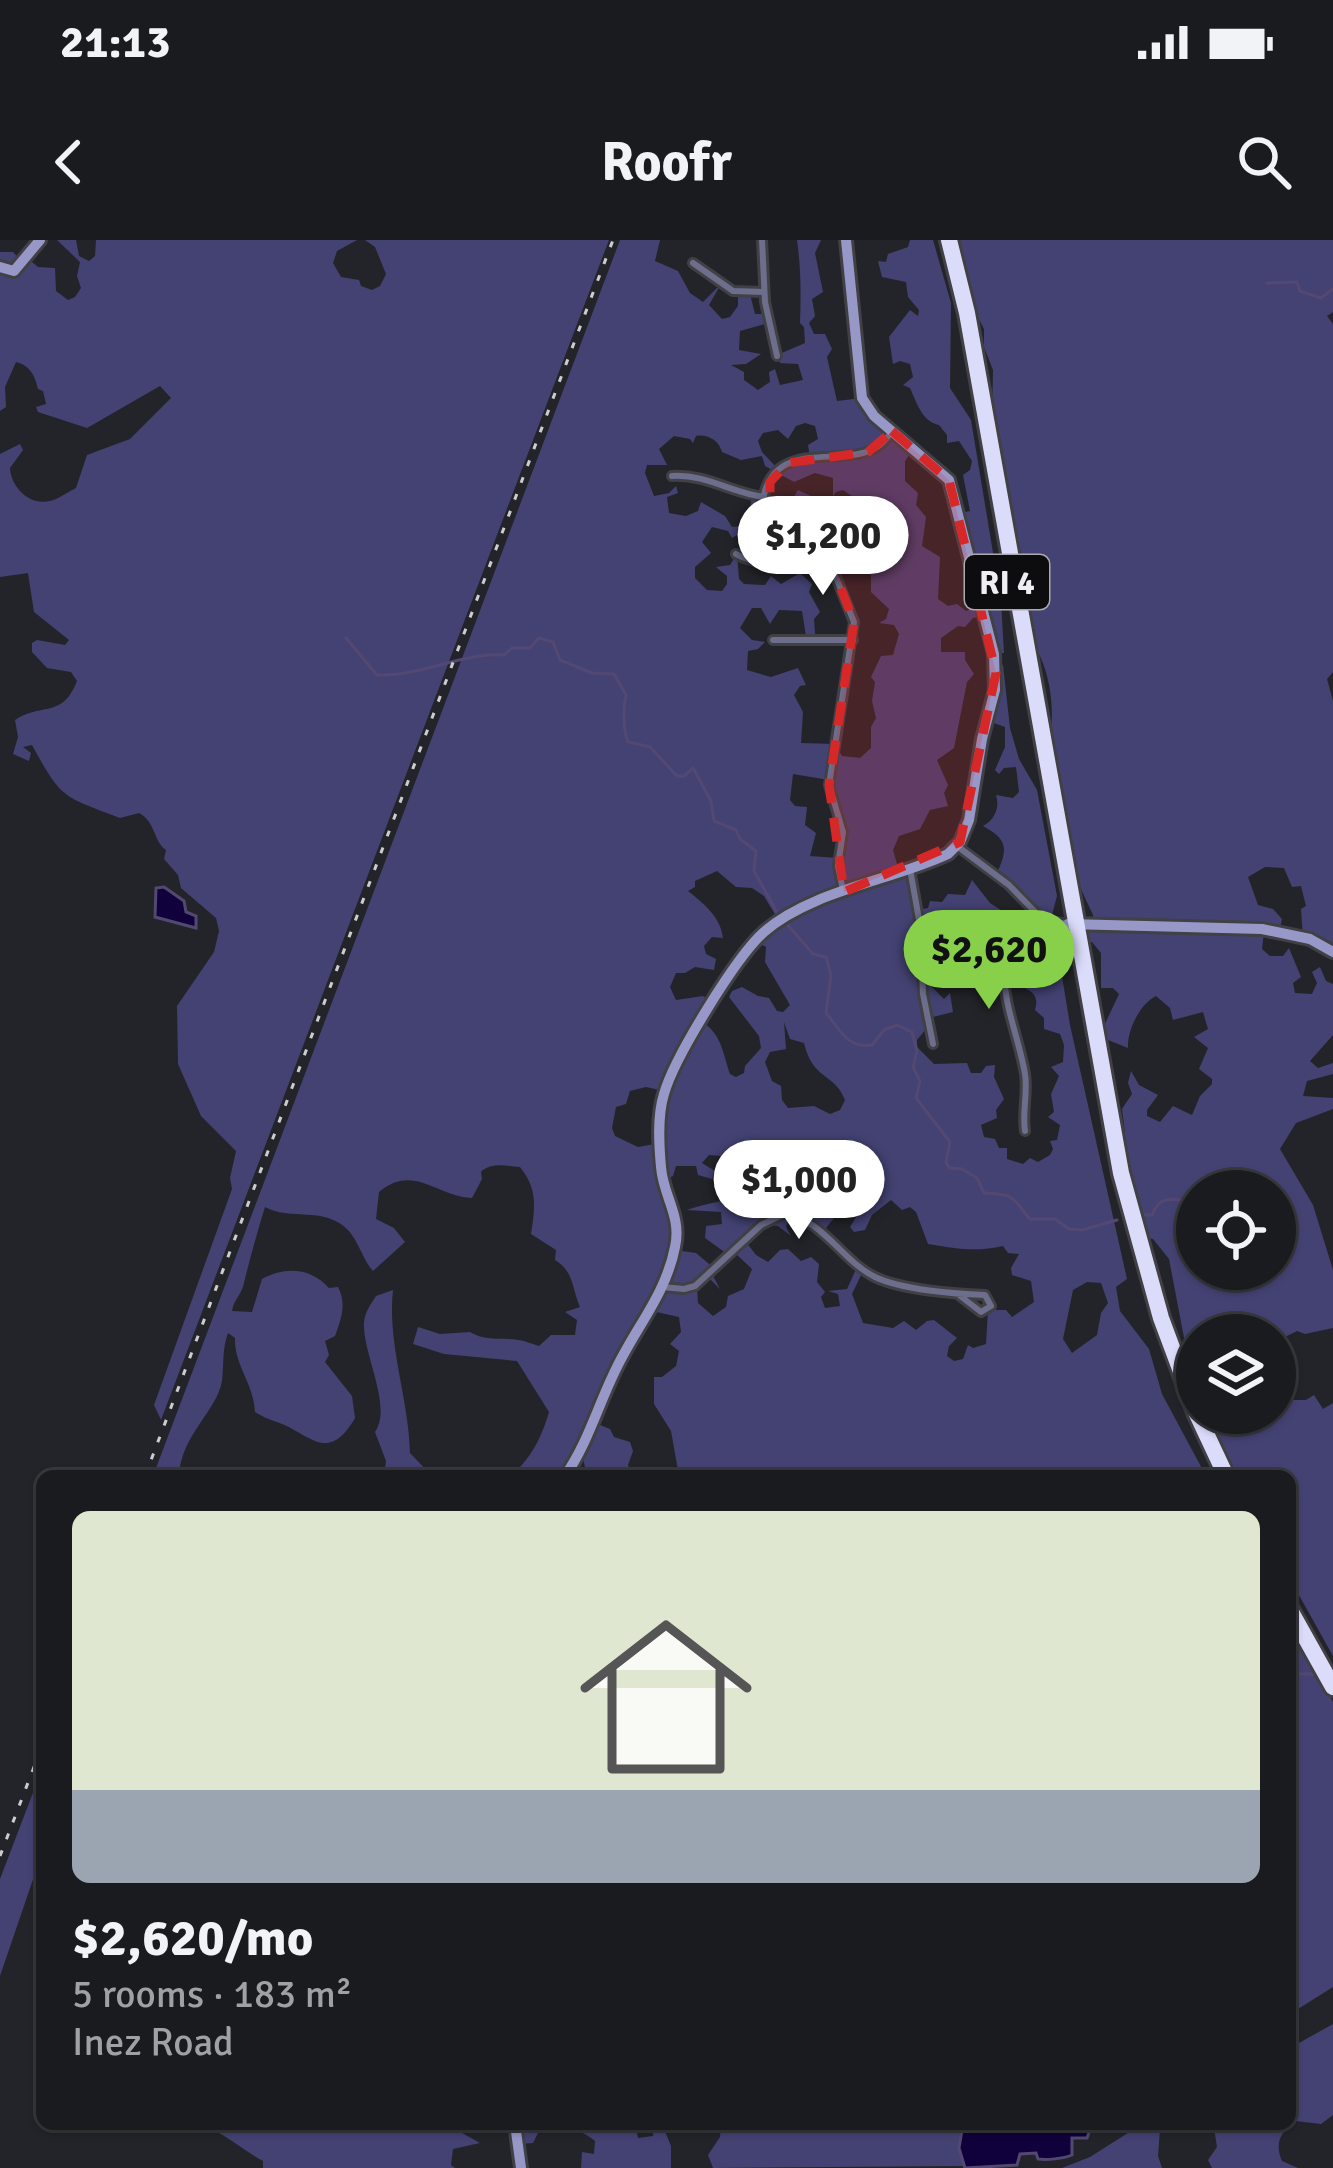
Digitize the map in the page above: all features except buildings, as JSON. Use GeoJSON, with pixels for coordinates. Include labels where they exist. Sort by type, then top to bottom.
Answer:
{"type":"FeatureCollection","features":[{"type":"Feature","properties":{"kind":"highway","name":"RI 4"},"geometry":{"type":"LineString","coordinates":[[945,240],[968,313],[1112,1168],[1134,1261],[1169,1369],[1213,1470]]}},
{"type":"Feature","properties":{"kind":"highway","name":"RI 4"},"geometry":{"type":"LineString","coordinates":[[1072,924],[1138,1247],[1181,1375],[1223,1470]]}},
{"type":"Feature","properties":{"kind":"highway"},"geometry":{"type":"LineString","coordinates":[[1296,1605],[1329,1671]]}},
{"type":"Feature","properties":{"kind":"highway"},"geometry":{"type":"LineString","coordinates":[[1296,1619],[1329,1671]]}},
{"type":"Feature","properties":{"kind":"street"},"geometry":{"type":"LineString","coordinates":[[0,267],[14,271],[40,240]]}},
{"type":"Feature","properties":{"kind":"street"},"geometry":{"type":"LineString","coordinates":[[761,240],[764,292],[777,356]]}},
{"type":"Feature","properties":{"kind":"street"},"geometry":{"type":"LineString","coordinates":[[570,1470],[615,1371],[662,1287],[678,1230],[661,1167],[664,1094],[697,1027],[759,937],[800,910],[936,860],[957,846],[969,820],[995,691],[994,654],[949,480],[870,412],[861,393],[846,240]]}},
{"type":"Feature","properties":{"kind":"street"},"geometry":{"type":"LineString","coordinates":[[693,263],[734,291],[764,292]]}},
{"type":"Feature","properties":{"kind":"street"},"geometry":{"type":"LineString","coordinates":[[844,892],[838,872],[843,832],[829,785],[854,619],[826,552],[770,520],[764,497],[783,466],[810,458],[864,453],[882,444],[892,431]]}},
{"type":"Feature","properties":{"kind":"street"},"geometry":{"type":"LineString","coordinates":[[673,476],[712,479],[739,493],[764,497]]}},
{"type":"Feature","properties":{"kind":"street"},"geometry":{"type":"LineString","coordinates":[[736,554],[772,560],[794,536]]}},
{"type":"Feature","properties":{"kind":"street"},"geometry":{"type":"LineString","coordinates":[[772,640],[853,640]]}},
{"type":"Feature","properties":{"kind":"street"},"geometry":{"type":"LineString","coordinates":[[957,846],[1005,881],[1048,922],[1262,929],[1310,939],[1333,952]]}},
{"type":"Feature","properties":{"kind":"street"},"geometry":{"type":"LineString","coordinates":[[910,869],[920,926],[923,994],[934,1044]]}},
{"type":"Feature","properties":{"kind":"street"},"geometry":{"type":"LineString","coordinates":[[1025,1131],[1026,1077],[1003,977],[1012,941],[1038,915]]}},
{"type":"Feature","properties":{"kind":"street"},"geometry":{"type":"LineString","coordinates":[[662,1287],[695,1286],[760,1225],[784,1214],[807,1221],[877,1278],[959,1295],[986,1295],[991,1306],[978,1311],[959,1295]]}},
{"type":"Feature","properties":{"kind":"street"},"geometry":{"type":"LineString","coordinates":[[516,2130],[521,2168]]}},
{"type":"Feature","properties":{"kind":"highlighted area"},"geometry":{"type":"Polygon","coordinates":[[[892,431],[949,480],[996,673],[960,842],[844,892],[829,785],[854,622],[826,551],[770,520],[770,482],[788,463],[868,452],[892,431]]]}},
{"type":"Feature","properties":{"kind":"shaded area"},"geometry":{"type":"Polygon","coordinates":[[[57,240],[76,240],[79,256],[89,261],[95,256],[96,240],[357,240],[337,251],[333,263],[341,277],[359,280],[372,290],[386,274],[375,247],[365,240],[609,240],[161,1420],[154,1405],[232,1189],[236,1151],[201,1116],[178,1064],[177,1006],[214,952],[219,931],[216,918],[181,888],[178,875],[164,859],[166,850],[145,817],[139,813],[120,818],[75,800],[50,777],[32,745],[23,747],[31,753],[29,761],[13,754],[18,737],[15,720],[65,701],[77,681],[71,672],[47,668],[32,652],[37,640],[65,645],[69,640],[34,612],[28,573],[0,577],[0,454],[20,444],[23,450],[10,468],[14,482],[28,498],[53,500],[76,488],[87,455],[130,439],[171,398],[160,386],[87,428],[38,412],[36,407],[46,404],[43,391],[28,368],[16,362],[5,387],[6,407],[0,411],[0,252],[13,252],[22,262],[27,258],[38,267],[55,268],[56,291],[68,300],[81,288],[80,262],[57,240]]]}},
{"type":"Feature","properties":{"kind":"shaded area"},"geometry":{"type":"Polygon","coordinates":[[[620,240],[660,240],[655,261],[678,271],[690,293],[703,302],[721,284],[709,305],[722,319],[738,306],[738,293],[750,294],[755,314],[767,314],[768,323],[740,331],[739,350],[761,354],[746,364],[731,365],[744,372],[744,380],[758,390],[770,382],[769,372],[775,369],[780,385],[803,380],[798,364],[780,363],[777,355],[805,343],[797,240],[821,240],[815,253],[823,292],[812,299],[815,316],[809,323],[814,334],[825,334],[832,349],[827,357],[837,401],[862,398],[914,448],[905,461],[905,481],[918,493],[916,505],[926,517],[922,546],[940,557],[938,599],[966,611],[982,604],[961,513],[970,511],[963,475],[972,461],[959,441],[947,443],[947,435],[924,415],[910,388],[903,385],[913,377],[910,364],[893,364],[889,337],[910,310],[918,316],[919,310],[908,297],[906,282],[882,277],[878,261],[886,262],[888,254],[908,247],[910,240],[933,240],[951,303],[950,388],[971,420],[1001,601],[1004,653],[994,653],[984,616],[941,638],[941,652],[965,652],[974,674],[967,682],[954,748],[937,760],[948,785],[944,793],[948,806],[930,810],[920,829],[899,836],[893,850],[899,871],[909,870],[917,910],[928,908],[930,901],[942,902],[948,894],[965,895],[972,880],[990,903],[1010,916],[1008,931],[983,927],[981,950],[969,954],[962,977],[950,967],[930,985],[944,999],[950,993],[953,1012],[929,1018],[917,1047],[934,1064],[967,1063],[971,1073],[995,1065],[994,1077],[1004,1099],[996,1110],[997,1118],[981,1125],[984,1137],[1007,1148],[1007,1159],[1023,1164],[1050,1155],[1050,1141],[1057,1140],[1060,1125],[1048,1117],[1054,1112],[1051,1094],[1059,1076],[1051,1067],[1063,1062],[1064,1045],[1060,1034],[1044,1029],[1034,995],[1023,987],[1031,980],[1027,963],[1045,959],[1043,945],[1021,930],[1036,915],[996,875],[1003,845],[983,826],[996,813],[996,795],[1013,798],[1019,792],[1016,767],[1004,768],[999,774],[995,770],[1005,747],[1005,727],[988,721],[995,664],[1003,665],[1010,728],[1019,759],[1037,790],[1057,896],[1052,915],[1070,1025],[1127,1279],[1116,1287],[1120,1311],[1149,1349],[1162,1394],[1176,1420],[1176,1434],[1183,1434],[1203,1470],[678,1470],[671,1431],[654,1404],[654,1377],[676,1366],[679,1351],[670,1344],[681,1332],[679,1317],[652,1311],[626,1349],[595,1423],[630,1442],[630,1470],[586,1470],[582,1454],[570,1470],[517,1470],[534,1447],[549,1412],[517,1361],[444,1354],[413,1344],[418,1327],[539,1346],[551,1335],[575,1335],[577,1320],[565,1312],[580,1307],[569,1275],[555,1260],[556,1250],[531,1234],[530,1183],[520,1167],[499,1165],[481,1172],[472,1198],[415,1181],[392,1184],[379,1192],[376,1219],[394,1228],[405,1242],[373,1271],[351,1234],[338,1222],[265,1207],[232,1311],[252,1312],[262,1279],[280,1272],[306,1273],[329,1288],[338,1287],[342,1312],[335,1336],[325,1341],[329,1355],[325,1362],[352,1396],[355,1418],[346,1432],[328,1443],[255,1412],[235,1338],[228,1333],[219,1392],[186,1448],[180,1470],[155,1470],[620,240]],[[796,426],[788,439],[778,430],[763,433],[758,441],[777,468],[810,457],[808,445],[818,439],[815,426],[796,426]],[[674,436],[659,449],[667,465],[647,465],[645,473],[654,496],[676,486],[678,493],[667,497],[669,513],[686,516],[698,511],[701,502],[725,516],[732,527],[742,526],[748,521],[752,496],[764,496],[768,517],[732,538],[728,531],[712,527],[702,542],[711,553],[695,567],[695,578],[707,590],[722,591],[727,576],[716,567],[730,565],[737,554],[739,579],[744,584],[765,585],[771,576],[781,584],[800,573],[812,584],[809,592],[820,612],[814,619],[815,634],[806,636],[802,611],[779,610],[770,624],[761,608],[752,608],[740,628],[752,640],[765,642],[748,651],[747,670],[771,677],[798,668],[806,685],[794,695],[803,712],[801,743],[835,744],[842,756],[860,758],[871,748],[876,718],[871,677],[881,656],[893,655],[899,634],[894,625],[879,623],[889,609],[871,592],[871,569],[858,545],[848,543],[827,553],[821,546],[841,519],[853,519],[861,507],[859,501],[843,490],[836,492],[820,515],[815,504],[792,500],[798,490],[811,496],[833,496],[833,478],[815,473],[794,482],[765,466],[762,456],[741,460],[722,452],[704,436],[696,436],[693,443],[674,436]],[[793,774],[790,800],[795,806],[807,807],[805,825],[816,833],[810,856],[838,858],[842,833],[829,780],[793,774]],[[717,871],[695,881],[688,891],[722,930],[723,938],[712,937],[704,946],[706,954],[716,959],[714,970],[695,967],[676,973],[670,987],[676,1000],[703,996],[713,1002],[702,1022],[718,1038],[730,1074],[736,1077],[761,1048],[759,1036],[729,997],[732,991],[742,987],[769,998],[777,1011],[790,1005],[765,962],[766,947],[757,942],[779,921],[764,896],[752,888],[736,887],[717,871]],[[784,1022],[786,1049],[770,1052],[765,1062],[772,1081],[781,1086],[782,1100],[788,1108],[814,1106],[830,1114],[840,1110],[845,1100],[840,1091],[813,1064],[804,1043],[790,1039],[784,1022]],[[646,1087],[630,1091],[626,1104],[616,1107],[612,1128],[615,1136],[638,1147],[660,1143],[664,1091],[646,1087]],[[709,1155],[702,1163],[715,1171],[712,1179],[698,1175],[696,1166],[676,1166],[673,1176],[664,1180],[676,1216],[675,1250],[696,1253],[715,1269],[712,1274],[720,1289],[708,1277],[697,1287],[698,1303],[713,1316],[726,1307],[728,1296],[744,1289],[752,1269],[735,1253],[730,1256],[705,1238],[706,1226],[722,1224],[721,1212],[687,1210],[750,1191],[746,1173],[734,1157],[709,1155]],[[813,1158],[802,1160],[792,1176],[807,1183],[796,1206],[784,1203],[776,1208],[776,1216],[790,1216],[786,1227],[791,1236],[778,1226],[764,1224],[746,1242],[768,1262],[788,1249],[801,1261],[811,1257],[819,1264],[817,1282],[825,1292],[821,1297],[825,1308],[840,1306],[838,1294],[828,1291],[847,1289],[857,1267],[863,1271],[852,1294],[863,1323],[893,1328],[904,1321],[916,1330],[934,1320],[957,1338],[947,1356],[954,1361],[963,1359],[968,1345],[986,1344],[988,1310],[1006,1310],[1012,1317],[1034,1302],[1031,1281],[1012,1275],[1019,1254],[1008,1253],[1003,1246],[967,1249],[928,1244],[916,1212],[910,1207],[902,1210],[891,1200],[872,1215],[865,1230],[854,1232],[850,1227],[863,1197],[844,1187],[838,1200],[844,1206],[821,1234],[805,1221],[821,1191],[830,1190],[835,1177],[813,1158]],[[1087,1282],[1073,1290],[1063,1339],[1072,1353],[1097,1335],[1108,1303],[1101,1283],[1087,1282]]]}},
{"type":"Feature","properties":{"kind":"shaded area"},"geometry":{"type":"Polygon","coordinates":[[[960,240],[1333,240],[1333,312],[1327,316],[1333,324],[1333,672],[1327,679],[1333,701],[1333,952],[1303,938],[1301,909],[1306,906],[1301,886],[1292,887],[1284,868],[1265,867],[1248,877],[1258,905],[1273,909],[1282,919],[1279,933],[1264,932],[1262,949],[1270,956],[1283,956],[1289,948],[1301,977],[1293,983],[1295,993],[1312,994],[1317,983],[1312,972],[1320,967],[1326,981],[1333,984],[1333,1035],[1310,1061],[1318,1068],[1333,1063],[1333,1074],[1307,1081],[1303,1096],[1333,1098],[1333,1109],[1296,1123],[1280,1149],[1292,1170],[1176,1170],[1176,1290],[1296,1290],[1296,1176],[1313,1205],[1333,1270],[1333,1328],[1296,1332],[1296,1314],[1179,1314],[1169,1259],[1153,1239],[1143,1237],[1121,1136],[1125,1133],[1122,1109],[1132,1094],[1131,1071],[1139,1085],[1158,1095],[1147,1116],[1160,1122],[1173,1106],[1192,1115],[1212,1084],[1199,1069],[1208,1048],[1194,1037],[1208,1029],[1203,1012],[1173,1020],[1170,1008],[1156,996],[1136,1018],[1128,1048],[1103,1038],[1119,994],[1113,988],[1101,988],[1101,953],[1086,942],[1082,924],[1093,923],[1093,915],[1073,872],[1050,735],[1050,691],[1036,649],[992,420],[993,370],[984,347],[984,329],[971,304],[960,240]]]}},
{"type":"Feature","properties":{"kind":"shaded area"},"geometry":{"type":"Polygon","coordinates":[[[164,887],[184,901],[186,912],[196,916],[196,928],[155,917],[156,888],[164,887]]]}},
{"type":"Feature","properties":{"kind":"shaded area"},"geometry":{"type":"Polygon","coordinates":[[[393,1290],[393,1331],[410,1453],[426,1470],[385,1470],[375,1432],[381,1408],[364,1322],[376,1296],[393,1290]]]}},
{"type":"Feature","properties":{"kind":"shaded area"},"geometry":{"type":"Polygon","coordinates":[[[1314,1395],[1323,1409],[1333,1403],[1333,1656],[1296,1590],[1296,1470],[1232,1470],[1214,1434],[1296,1434],[1296,1400],[1314,1395]]]}},
{"type":"Feature","properties":{"kind":"shaded area"},"geometry":{"type":"Polygon","coordinates":[[[1296,1633],[1333,1702],[1333,1987],[1296,2010],[1296,1633]]]}},
{"type":"Feature","properties":{"kind":"shaded area"},"geometry":{"type":"Polygon","coordinates":[[[36,1785],[36,1871],[0,1976],[0,1879],[36,1785]]]}},
{"type":"Feature","properties":{"kind":"shaded area"},"geometry":{"type":"Polygon","coordinates":[[[1333,2024],[1333,2115],[1321,2124],[1296,2121],[1296,2045],[1333,2024]]]}},
{"type":"Feature","properties":{"kind":"shaded area"},"geometry":{"type":"Polygon","coordinates":[[[212,2130],[457,2130],[480,2143],[453,2149],[451,2165],[455,2168],[263,2168],[263,2161],[212,2130]]]}},
{"type":"Feature","properties":{"kind":"shaded area"},"geometry":{"type":"Polygon","coordinates":[[[516,2130],[544,2130],[533,2143],[518,2144],[516,2130]]]}},
{"type":"Feature","properties":{"kind":"shaded area"},"geometry":{"type":"Polygon","coordinates":[[[575,2130],[636,2130],[638,2138],[664,2130],[671,2146],[671,2168],[581,2168],[582,2152],[594,2154],[595,2141],[575,2130]]]}},
{"type":"Feature","properties":{"kind":"shaded area"},"geometry":{"type":"Polygon","coordinates":[[[721,2130],[963,2130],[965,2166],[713,2168],[708,2155],[721,2130]]]}},
{"type":"Feature","properties":{"kind":"shaded area"},"geometry":{"type":"Polygon","coordinates":[[[962,2130],[1090,2130],[1087,2138],[1072,2138],[1072,2155],[1038,2159],[1036,2153],[1020,2154],[1017,2165],[965,2168],[959,2148],[962,2130]]]}},
{"type":"Feature","properties":{"kind":"shaded area"},"geometry":{"type":"Polygon","coordinates":[[[1133,2130],[1160,2130],[1162,2168],[1062,2168],[1133,2130]]]}},
{"type":"Feature","properties":{"kind":"shaded area"},"geometry":{"type":"Polygon","coordinates":[[[1214,2130],[1286,2130],[1279,2143],[1282,2161],[1298,2168],[1212,2168],[1208,2160],[1217,2147],[1214,2130]]]}},
{"type":"Feature","properties":{"kind":"waterway"},"geometry":{"type":"LineString","coordinates":[[1267,283],[1297,282],[1300,291],[1321,298],[1333,289]]}},
{"type":"Feature","properties":{"kind":"waterway"},"geometry":{"type":"LineString","coordinates":[[346,638],[377,675],[504,655],[512,648],[530,648],[539,638],[553,642],[560,660],[592,673],[614,674],[626,695],[628,742],[650,747],[677,776],[693,768],[711,801],[714,821],[736,830],[756,851],[754,871],[779,916]]}},
{"type":"Feature","properties":{"kind":"waterway"},"geometry":{"type":"LineString","coordinates":[[786,923],[813,954],[826,957],[831,975],[826,1013],[845,1037],[872,1045],[884,1030],[897,1025],[912,1032],[917,1051],[913,1067],[920,1081],[916,1098],[950,1142],[949,1168],[977,1178],[984,1193],[1012,1199],[1030,1219],[1055,1219],[1069,1229],[1082,1230],[1117,1220]]}},
{"type":"Feature","properties":{"kind":"waterway"},"geometry":{"type":"LineString","coordinates":[[1141,1215],[1152,1215],[1160,1203],[1176,1199]]}},
{"type":"Feature","properties":{"kind":"waterway"},"geometry":{"type":"LineString","coordinates":[[1296,1669],[1299,1674],[1315,1674]]}},
{"type":"Feature","properties":{"kind":"railway"},"geometry":{"type":"LineString","coordinates":[[147,1470],[613,240]]}},
{"type":"Feature","properties":{"kind":"railway"},"geometry":{"type":"LineString","coordinates":[[0,1856],[36,1762]]}}]}
